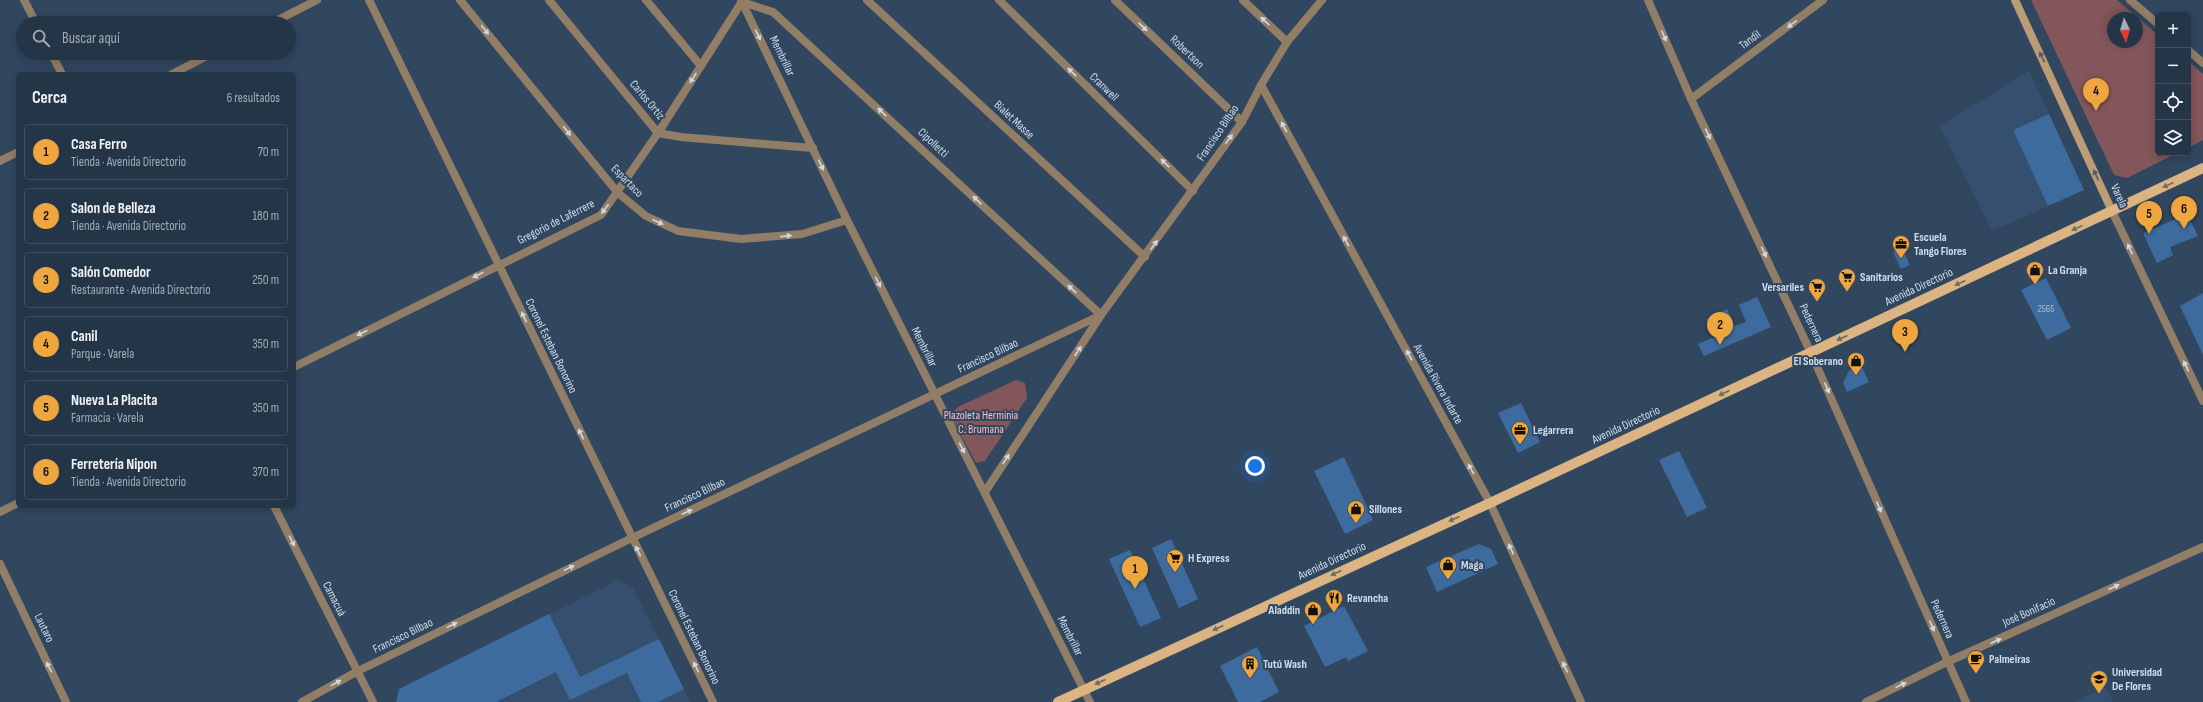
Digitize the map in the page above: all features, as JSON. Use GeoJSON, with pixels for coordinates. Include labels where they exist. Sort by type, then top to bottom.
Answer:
{"type":"FeatureCollection","features":[{"type":"Feature","properties":{"kind":"main road","name":"Varela"},"geometry":{"type":"LineString","coordinates":[[2015,0],[2112,211]]}},
{"type":"Feature","properties":{"kind":"main road","name":"Avenida Directorio"},"geometry":{"type":"LineString","coordinates":[[1058,702],[1490,503],[2203,168]]}},
{"type":"Feature","properties":{"kind":"street"},"geometry":{"type":"LineString","coordinates":[[24,0],[32,16]]}},
{"type":"Feature","properties":{"kind":"street"},"geometry":{"type":"LineString","coordinates":[[286,16],[317,0]]}},
{"type":"Feature","properties":{"kind":"street","name":"Coronel Esteban Bonorino"},"geometry":{"type":"LineString","coordinates":[[369,0],[713,702]]}},
{"type":"Feature","properties":{"kind":"street","name":"Espartaco"},"geometry":{"type":"LineString","coordinates":[[460,0],[618,193],[646,216],[678,231],[741,239],[802,234],[847,220]]}},
{"type":"Feature","properties":{"kind":"street","name":"Carlos Ortiz"},"geometry":{"type":"LineString","coordinates":[[549,0],[658,133],[681,137],[813,148]]}},
{"type":"Feature","properties":{"kind":"street"},"geometry":{"type":"LineString","coordinates":[[646,0],[701,66]]}},
{"type":"Feature","properties":{"kind":"street","name":"Bialet Masse"},"geometry":{"type":"LineString","coordinates":[[867,0],[1145,257]]}},
{"type":"Feature","properties":{"kind":"street","name":"Cranwell"},"geometry":{"type":"LineString","coordinates":[[999,0],[1193,190]]}},
{"type":"Feature","properties":{"kind":"street","name":"Robertson"},"geometry":{"type":"LineString","coordinates":[[1115,0],[1242,122]]}},
{"type":"Feature","properties":{"kind":"street"},"geometry":{"type":"LineString","coordinates":[[1243,0],[1287,42]]}},
{"type":"Feature","properties":{"kind":"street","name":"Francisco Bilbao"},"geometry":{"type":"LineString","coordinates":[[985,492],[1101,315],[1145,257],[1242,122],[1261,84],[1287,42],[1322,0]]}},
{"type":"Feature","properties":{"kind":"street","name":"Pedernera"},"geometry":{"type":"LineString","coordinates":[[1648,0],[1692,99],[1811,353],[1966,702]]}},
{"type":"Feature","properties":{"kind":"street","name":"Tandil"},"geometry":{"type":"LineString","coordinates":[[1692,99],[1823,0]]}},
{"type":"Feature","properties":{"kind":"street"},"geometry":{"type":"LineString","coordinates":[[2130,0],[2155,21]]}},
{"type":"Feature","properties":{"kind":"street","name":"Gregorio de Laferrere"},"geometry":{"type":"LineString","coordinates":[[296,366],[601,215],[618,193],[658,133],[742,1]]}},
{"type":"Feature","properties":{"kind":"street","name":"Membrillar"},"geometry":{"type":"LineString","coordinates":[[742,1],[847,220],[1090,702]]}},
{"type":"Feature","properties":{"kind":"street","name":"Cipolletti"},"geometry":{"type":"LineString","coordinates":[[742,1],[773,12],[1101,315]]}},
{"type":"Feature","properties":{"kind":"street"},"geometry":{"type":"LineString","coordinates":[[2191,53],[2203,63]]}},
{"type":"Feature","properties":{"kind":"street"},"geometry":{"type":"LineString","coordinates":[[55,60],[61,72]]}},
{"type":"Feature","properties":{"kind":"street"},"geometry":{"type":"LineString","coordinates":[[176,72],[199,60]]}},
{"type":"Feature","properties":{"kind":"street","name":"Avenida Rivera Indarte"},"geometry":{"type":"LineString","coordinates":[[1261,84],[1490,503],[1582,702]]}},
{"type":"Feature","properties":{"kind":"street"},"geometry":{"type":"LineString","coordinates":[[0,161],[16,153]]}},
{"type":"Feature","properties":{"kind":"street","name":"Varela"},"geometry":{"type":"LineString","coordinates":[[2112,211],[2203,401]]}},
{"type":"Feature","properties":{"kind":"street","name":"Francisco Bilbao"},"geometry":{"type":"LineString","coordinates":[[302,702],[358,671],[632,538],[1101,315]]}},
{"type":"Feature","properties":{"kind":"street"},"geometry":{"type":"LineString","coordinates":[[0,512],[16,504]]}},
{"type":"Feature","properties":{"kind":"street","name":"Camacuá"},"geometry":{"type":"LineString","coordinates":[[275,508],[373,702]]}},
{"type":"Feature","properties":{"kind":"street","name":"José Bonifacio"},"geometry":{"type":"LineString","coordinates":[[1866,702],[1947,662],[2203,547]]}},
{"type":"Feature","properties":{"kind":"street","name":"Lautaro"},"geometry":{"type":"LineString","coordinates":[[0,564],[66,702]]}},
{"type":"Feature","properties":{"kind":"shaded area"},"geometry":{"type":"Polygon","coordinates":[[[2029,71],[2084,190],[1992,231],[1940,126],[2029,71]]]}},
{"type":"Feature","properties":{"kind":"shaded area"},"geometry":{"type":"Polygon","coordinates":[[[618,580],[633,588],[690,702],[396,702],[399,689],[618,580]]]}},
{"type":"Feature","properties":{"kind":"shaded area","name":"Universidad De Flores"},"geometry":{"type":"Polygon","coordinates":[[[2106,687],[2113,702],[2074,702],[2106,687]]]}},
{"type":"Feature","properties":{"kind":"green space"},"geometry":{"type":"Polygon","coordinates":[[[2031,0],[2117,0],[2131,12],[2107,12],[2107,48],[2143,48],[2143,22],[2155,32],[2155,156],[2171,156],[2127,178],[2114,175],[2031,0]]]}},
{"type":"Feature","properties":{"kind":"green space"},"geometry":{"type":"Polygon","coordinates":[[[2191,64],[2203,74],[2203,140],[2191,146],[2191,64]]]}},
{"type":"Feature","properties":{"kind":"green space","name":"Plazoleta Herminia C. Brumana"},"geometry":{"type":"Polygon","coordinates":[[[1016,380],[1025,383],[1027,398],[985,461],[976,463],[953,421],[952,413],[958,407],[1016,380]]]}},
{"type":"Feature","properties":{"kind":"building"},"geometry":{"type":"Polygon","coordinates":[[[2049,114],[2084,190],[2048,206],[2013,130],[2049,114]]]}},
{"type":"Feature","properties":{"kind":"building"},"geometry":{"type":"Polygon","coordinates":[[[2187,214],[2198,236],[2170,247],[2173,255],[2157,263],[2143,233],[2187,214]]]}},
{"type":"Feature","properties":{"kind":"building","name":"Escuela Tango Flores"},"geometry":{"type":"Polygon","coordinates":[[[1902,248],[1910,265],[1901,269],[1893,252],[1902,248]]]}},
{"type":"Feature","properties":{"kind":"building"},"geometry":{"type":"Polygon","coordinates":[[[2046,278],[2071,328],[2047,340],[2021,290],[2046,278]]]}},
{"type":"Feature","properties":{"kind":"building"},"geometry":{"type":"Polygon","coordinates":[[[2203,293],[2203,355],[2180,306],[2203,293]]]}},
{"type":"Feature","properties":{"kind":"building"},"geometry":{"type":"Polygon","coordinates":[[[1757,297],[1771,327],[1704,356],[1698,344],[1714,337],[1706,319],[1727,309],[1735,326],[1746,322],[1739,305],[1757,297]]]}},
{"type":"Feature","properties":{"kind":"building","name":"El Soberano"},"geometry":{"type":"Polygon","coordinates":[[[1861,365],[1869,382],[1847,392],[1843,383],[1849,371],[1861,365]]]}},
{"type":"Feature","properties":{"kind":"building"},"geometry":{"type":"Polygon","coordinates":[[[1521,403],[1540,442],[1518,453],[1498,413],[1521,403]]]}},
{"type":"Feature","properties":{"kind":"building"},"geometry":{"type":"Polygon","coordinates":[[[1679,451],[1707,508],[1687,517],[1659,460],[1679,451]]]}},
{"type":"Feature","properties":{"kind":"building"},"geometry":{"type":"Polygon","coordinates":[[[1344,457],[1373,520],[1345,534],[1314,471],[1344,457]]]}},
{"type":"Feature","properties":{"kind":"building","name":"H Express"},"geometry":{"type":"Polygon","coordinates":[[[1171,539],[1198,599],[1179,608],[1152,548],[1171,539]]]}},
{"type":"Feature","properties":{"kind":"building","name":"Maga"},"geometry":{"type":"Polygon","coordinates":[[[1479,544],[1491,549],[1498,564],[1437,592],[1426,567],[1479,544]]]}},
{"type":"Feature","properties":{"kind":"building"},"geometry":{"type":"Polygon","coordinates":[[[1130,550],[1161,618],[1140,627],[1109,559],[1130,550]]]}},
{"type":"Feature","properties":{"kind":"building"},"geometry":{"type":"Polygon","coordinates":[[[1344,606],[1368,651],[1348,661],[1346,657],[1325,667],[1304,626],[1344,606]]]}},
{"type":"Feature","properties":{"kind":"building"},"geometry":{"type":"Polygon","coordinates":[[[549,614],[580,677],[659,639],[684,689],[658,702],[641,702],[627,673],[570,700],[556,672],[498,702],[396,702],[399,689],[549,614]]]}},
{"type":"Feature","properties":{"kind":"building","name":"Tutú Wash"},"geometry":{"type":"Polygon","coordinates":[[[1257,647],[1279,692],[1260,702],[1238,702],[1220,666],[1257,647]]]}},
{"type":"Feature","properties":{"kind":"place","name":"Canil"},"geometry":{"type":"Point","coordinates":[2096,111]}},
{"type":"Feature","properties":{"kind":"place","name":"Ferretería Nipon"},"geometry":{"type":"Point","coordinates":[2184,229]}},
{"type":"Feature","properties":{"kind":"place","name":"Nueva La Placita"},"geometry":{"type":"Point","coordinates":[2149,234]}},
{"type":"Feature","properties":{"kind":"place","name":"Escuela Tango Flores"},"geometry":{"type":"Point","coordinates":[1901,259]}},
{"type":"Feature","properties":{"kind":"place","name":"La Granja"},"geometry":{"type":"Point","coordinates":[2035,285]}},
{"type":"Feature","properties":{"kind":"place","name":"Sanitarios"},"geometry":{"type":"Point","coordinates":[1847,292]}},
{"type":"Feature","properties":{"kind":"place","name":"Versariles"},"geometry":{"type":"Point","coordinates":[1817,302]}},
{"type":"Feature","properties":{"kind":"place","name":"Salon de Belleza"},"geometry":{"type":"Point","coordinates":[1720,345]}},
{"type":"Feature","properties":{"kind":"place","name":"Salón Comedor"},"geometry":{"type":"Point","coordinates":[1905,352]}},
{"type":"Feature","properties":{"kind":"place","name":"El Soberano"},"geometry":{"type":"Point","coordinates":[1856,376]}},
{"type":"Feature","properties":{"kind":"place","name":"Legarrera"},"geometry":{"type":"Point","coordinates":[1520,445]}},
{"type":"Feature","properties":{"kind":"place","name":"Sillones"},"geometry":{"type":"Point","coordinates":[1356,524]}},
{"type":"Feature","properties":{"kind":"place","name":"H Express"},"geometry":{"type":"Point","coordinates":[1175,573]}},
{"type":"Feature","properties":{"kind":"place","name":"Maga"},"geometry":{"type":"Point","coordinates":[1448,580]}},
{"type":"Feature","properties":{"kind":"place","name":"Casa Ferro"},"geometry":{"type":"Point","coordinates":[1135,589]}},
{"type":"Feature","properties":{"kind":"place","name":"Revancha"},"geometry":{"type":"Point","coordinates":[1334,613]}},
{"type":"Feature","properties":{"kind":"place","name":"Aladdin"},"geometry":{"type":"Point","coordinates":[1313,625]}},
{"type":"Feature","properties":{"kind":"place","name":"Palmeiras"},"geometry":{"type":"Point","coordinates":[1976,674]}},
{"type":"Feature","properties":{"kind":"place","name":"Tutú Wash"},"geometry":{"type":"Point","coordinates":[1250,679]}},
{"type":"Feature","properties":{"kind":"place","name":"Universidad De Flores"},"geometry":{"type":"Point","coordinates":[2099,694]}}]}
